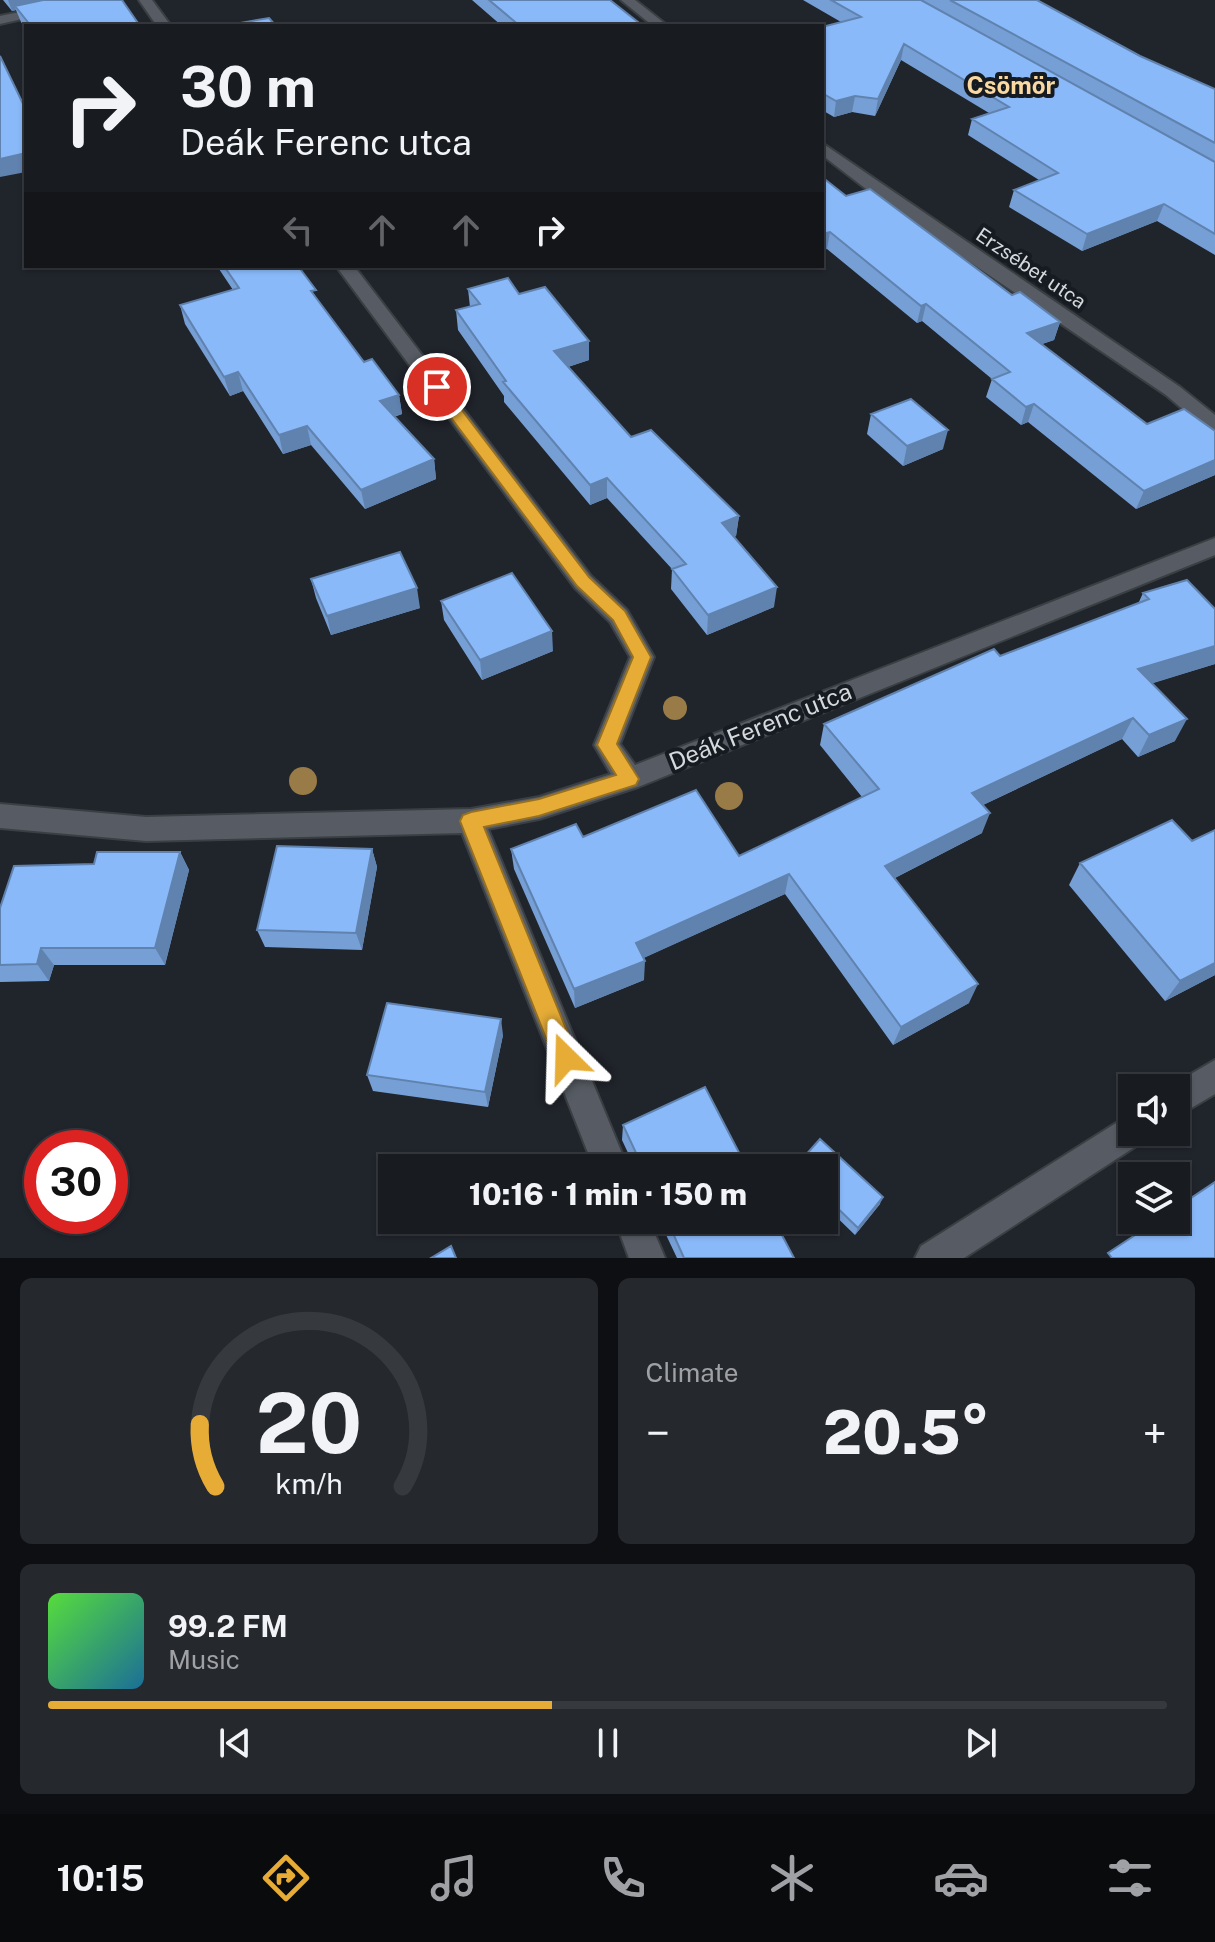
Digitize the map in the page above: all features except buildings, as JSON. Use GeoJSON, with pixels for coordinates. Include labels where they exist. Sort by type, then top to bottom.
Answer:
{"type":"FeatureCollection","features":[{"type":"Feature","properties":{"kind":"street"},"geometry":{"type":"LineString","coordinates":[[0,20],[99,0]]}},
{"type":"Feature","properties":{"kind":"street"},"geometry":{"type":"LineString","coordinates":[[145,0],[163,24]]}},
{"type":"Feature","properties":{"kind":"street"},"geometry":{"type":"LineString","coordinates":[[627,0],[658,24]]}},
{"type":"Feature","properties":{"kind":"street","name":"Erzsébet utca"},"geometry":{"type":"LineString","coordinates":[[824,150],[902,208],[1173,391],[1215,426]]}},
{"type":"Feature","properties":{"kind":"street"},"geometry":{"type":"LineString","coordinates":[[347,268],[583,582],[619,616],[642,657],[607,745],[629,779]]}},
{"type":"Feature","properties":{"kind":"street","name":"Deák Ferenc utca"},"geometry":{"type":"LineString","coordinates":[[0,816],[146,829],[471,821],[539,808],[629,779],[1215,546]]}},
{"type":"Feature","properties":{"kind":"street"},"geometry":{"type":"LineString","coordinates":[[471,821],[605,1154]]}},
{"type":"Feature","properties":{"kind":"street"},"geometry":{"type":"LineString","coordinates":[[1190,1092],[1215,1076]]}},
{"type":"Feature","properties":{"kind":"street"},"geometry":{"type":"LineString","coordinates":[[933,1258],[1118,1138]]}},
{"type":"Feature","properties":{"kind":"street"},"geometry":{"type":"LineString","coordinates":[[638,1234],[647,1258]]}},
{"type":"Feature","properties":{"kind":"district","name":"Csömör"},"geometry":{"type":"Point","coordinates":[1011,85]}},
{"type":"Feature","properties":{"kind":"route"},"geometry":{"type":"LineString","coordinates":[[437,387],[583,582],[619,616],[642,657],[607,745],[629,779],[539,808],[471,821],[566,1058]]}}]}
